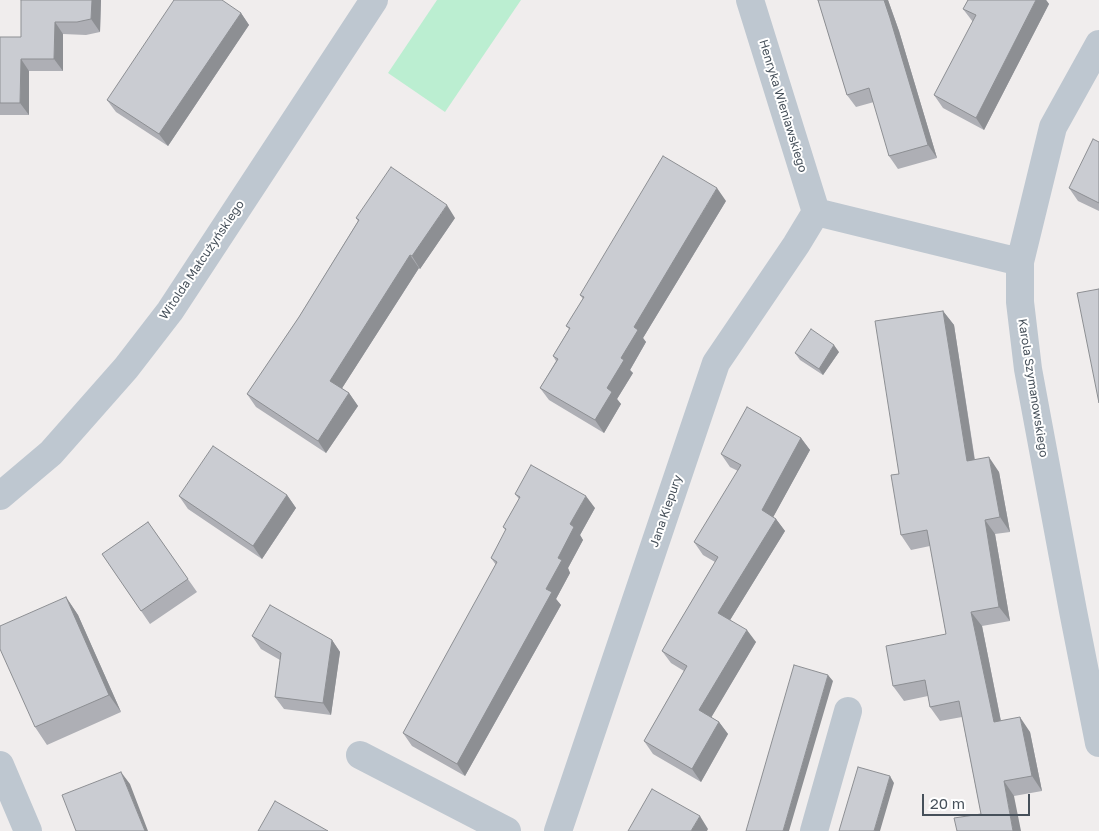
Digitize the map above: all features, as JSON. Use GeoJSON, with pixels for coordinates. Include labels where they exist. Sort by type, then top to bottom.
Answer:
{"type":"FeatureCollection","features":[{"type":"Feature","properties":{"kind":"street","name":"Witolda Małcużyńskiego"},"geometry":{"type":"LineString","coordinates":[[0,496],[51,453],[126,368],[170,310],[374,0]]}},
{"type":"Feature","properties":{"kind":"street","name":"Henryka Wieniawskiego"},"geometry":{"type":"LineString","coordinates":[[750,0],[816,212]]}},
{"type":"Feature","properties":{"kind":"street","name":"Karola Szymanowskiego"},"geometry":{"type":"LineString","coordinates":[[1099,44],[1053,127],[1020,262],[1020,302],[1028,369],[1072,612],[1099,743]]}},
{"type":"Feature","properties":{"kind":"street"},"geometry":{"type":"LineString","coordinates":[[816,212],[1020,262]]}},
{"type":"Feature","properties":{"kind":"street","name":"Jana Kiepury"},"geometry":{"type":"LineString","coordinates":[[558,831],[716,363],[796,245],[816,212]]}},
{"type":"Feature","properties":{"kind":"street"},"geometry":{"type":"LineString","coordinates":[[814,831],[848,711]]}},
{"type":"Feature","properties":{"kind":"street"},"geometry":{"type":"LineString","coordinates":[[360,755],[507,831]]}},
{"type":"Feature","properties":{"kind":"street"},"geometry":{"type":"LineString","coordinates":[[0,764],[28,831]]}},
{"type":"Feature","properties":{"kind":"green space"},"geometry":{"type":"Polygon","coordinates":[[[437,0],[521,0],[445,112],[388,73],[437,0]]]}},
{"type":"Feature","properties":{"kind":"building"},"geometry":{"type":"Polygon","coordinates":[[[21,0],[92,0],[91,19],[77,22],[55,22],[54,59],[21,59],[20,103],[0,103],[0,37],[21,37],[21,0]]]}},
{"type":"Feature","properties":{"kind":"building"},"geometry":{"type":"Polygon","coordinates":[[[174,0],[222,0],[241,13],[159,134],[107,100],[174,0]]]}},
{"type":"Feature","properties":{"kind":"building"},"geometry":{"type":"Polygon","coordinates":[[[818,0],[884,0],[928,145],[889,156],[869,88],[847,95],[818,0]]]}},
{"type":"Feature","properties":{"kind":"building"},"geometry":{"type":"Polygon","coordinates":[[[968,0],[1036,0],[976,118],[934,95],[976,15],[963,9],[968,0]]]}},
{"type":"Feature","properties":{"kind":"building"},"geometry":{"type":"Polygon","coordinates":[[[1093,139],[1099,142],[1099,203],[1069,188],[1093,139]]]}},
{"type":"Feature","properties":{"kind":"building"},"geometry":{"type":"Polygon","coordinates":[[[663,156],[717,188],[634,327],[638,330],[621,358],[624,360],[607,388],[612,392],[595,420],[540,388],[558,359],[553,356],[570,328],[566,326],[584,297],[580,295],[663,156]]]}},
{"type":"Feature","properties":{"kind":"building"},"geometry":{"type":"Polygon","coordinates":[[[391,167],[447,205],[412,256],[410,255],[330,381],[349,393],[318,441],[247,394],[299,317],[359,220],[356,218],[391,167]]]}},
{"type":"Feature","properties":{"kind":"building"},"geometry":{"type":"Polygon","coordinates":[[[1099,289],[1099,403],[1077,293],[1099,289]]]}},
{"type":"Feature","properties":{"kind":"building"},"geometry":{"type":"Polygon","coordinates":[[[943,311],[967,461],[989,457],[1000,517],[985,520],[999,607],[971,612],[994,722],[1020,717],[1032,776],[1004,781],[1013,831],[957,831],[954,818],[981,814],[959,701],[930,707],[925,680],[893,686],[886,646],[946,634],[927,530],[901,535],[891,475],[899,474],[875,321],[943,311]]]}},
{"type":"Feature","properties":{"kind":"building"},"geometry":{"type":"Polygon","coordinates":[[[811,329],[834,345],[819,369],[795,353],[811,329]]]}},
{"type":"Feature","properties":{"kind":"building"},"geometry":{"type":"Polygon","coordinates":[[[747,407],[801,438],[762,510],[776,519],[718,613],[747,630],[699,710],[719,722],[692,769],[644,741],[687,666],[662,651],[718,557],[694,542],[741,465],[721,454],[747,407]]]}},
{"type":"Feature","properties":{"kind":"building"},"geometry":{"type":"Polygon","coordinates":[[[213,446],[287,495],[253,546],[179,496],[213,446]]]}},
{"type":"Feature","properties":{"kind":"building"},"geometry":{"type":"Polygon","coordinates":[[[531,465],[586,496],[570,524],[574,527],[558,558],[562,560],[546,589],[552,592],[457,764],[403,733],[497,562],[491,558],[506,529],[503,527],[520,497],[515,494],[531,465]]]}},
{"type":"Feature","properties":{"kind":"building"},"geometry":{"type":"Polygon","coordinates":[[[148,522],[188,579],[141,611],[102,554],[148,522]]]}},
{"type":"Feature","properties":{"kind":"building"},"geometry":{"type":"Polygon","coordinates":[[[66,597],[109,695],[35,727],[0,649],[0,626],[66,597]]]}},
{"type":"Feature","properties":{"kind":"building"},"geometry":{"type":"Polygon","coordinates":[[[270,605],[332,640],[323,703],[275,697],[281,653],[252,636],[270,605]]]}},
{"type":"Feature","properties":{"kind":"building"},"geometry":{"type":"Polygon","coordinates":[[[794,665],[828,675],[783,831],[746,831],[794,665]]]}},
{"type":"Feature","properties":{"kind":"building"},"geometry":{"type":"Polygon","coordinates":[[[858,767],[890,776],[874,831],[839,831],[858,767]]]}},
{"type":"Feature","properties":{"kind":"building"},"geometry":{"type":"Polygon","coordinates":[[[121,772],[145,831],[76,831],[62,795],[121,772]]]}},
{"type":"Feature","properties":{"kind":"building"},"geometry":{"type":"Polygon","coordinates":[[[652,789],[700,816],[691,831],[628,831],[652,789]]]}},
{"type":"Feature","properties":{"kind":"building"},"geometry":{"type":"Polygon","coordinates":[[[275,801],[328,831],[258,831],[275,801]]]}}]}
